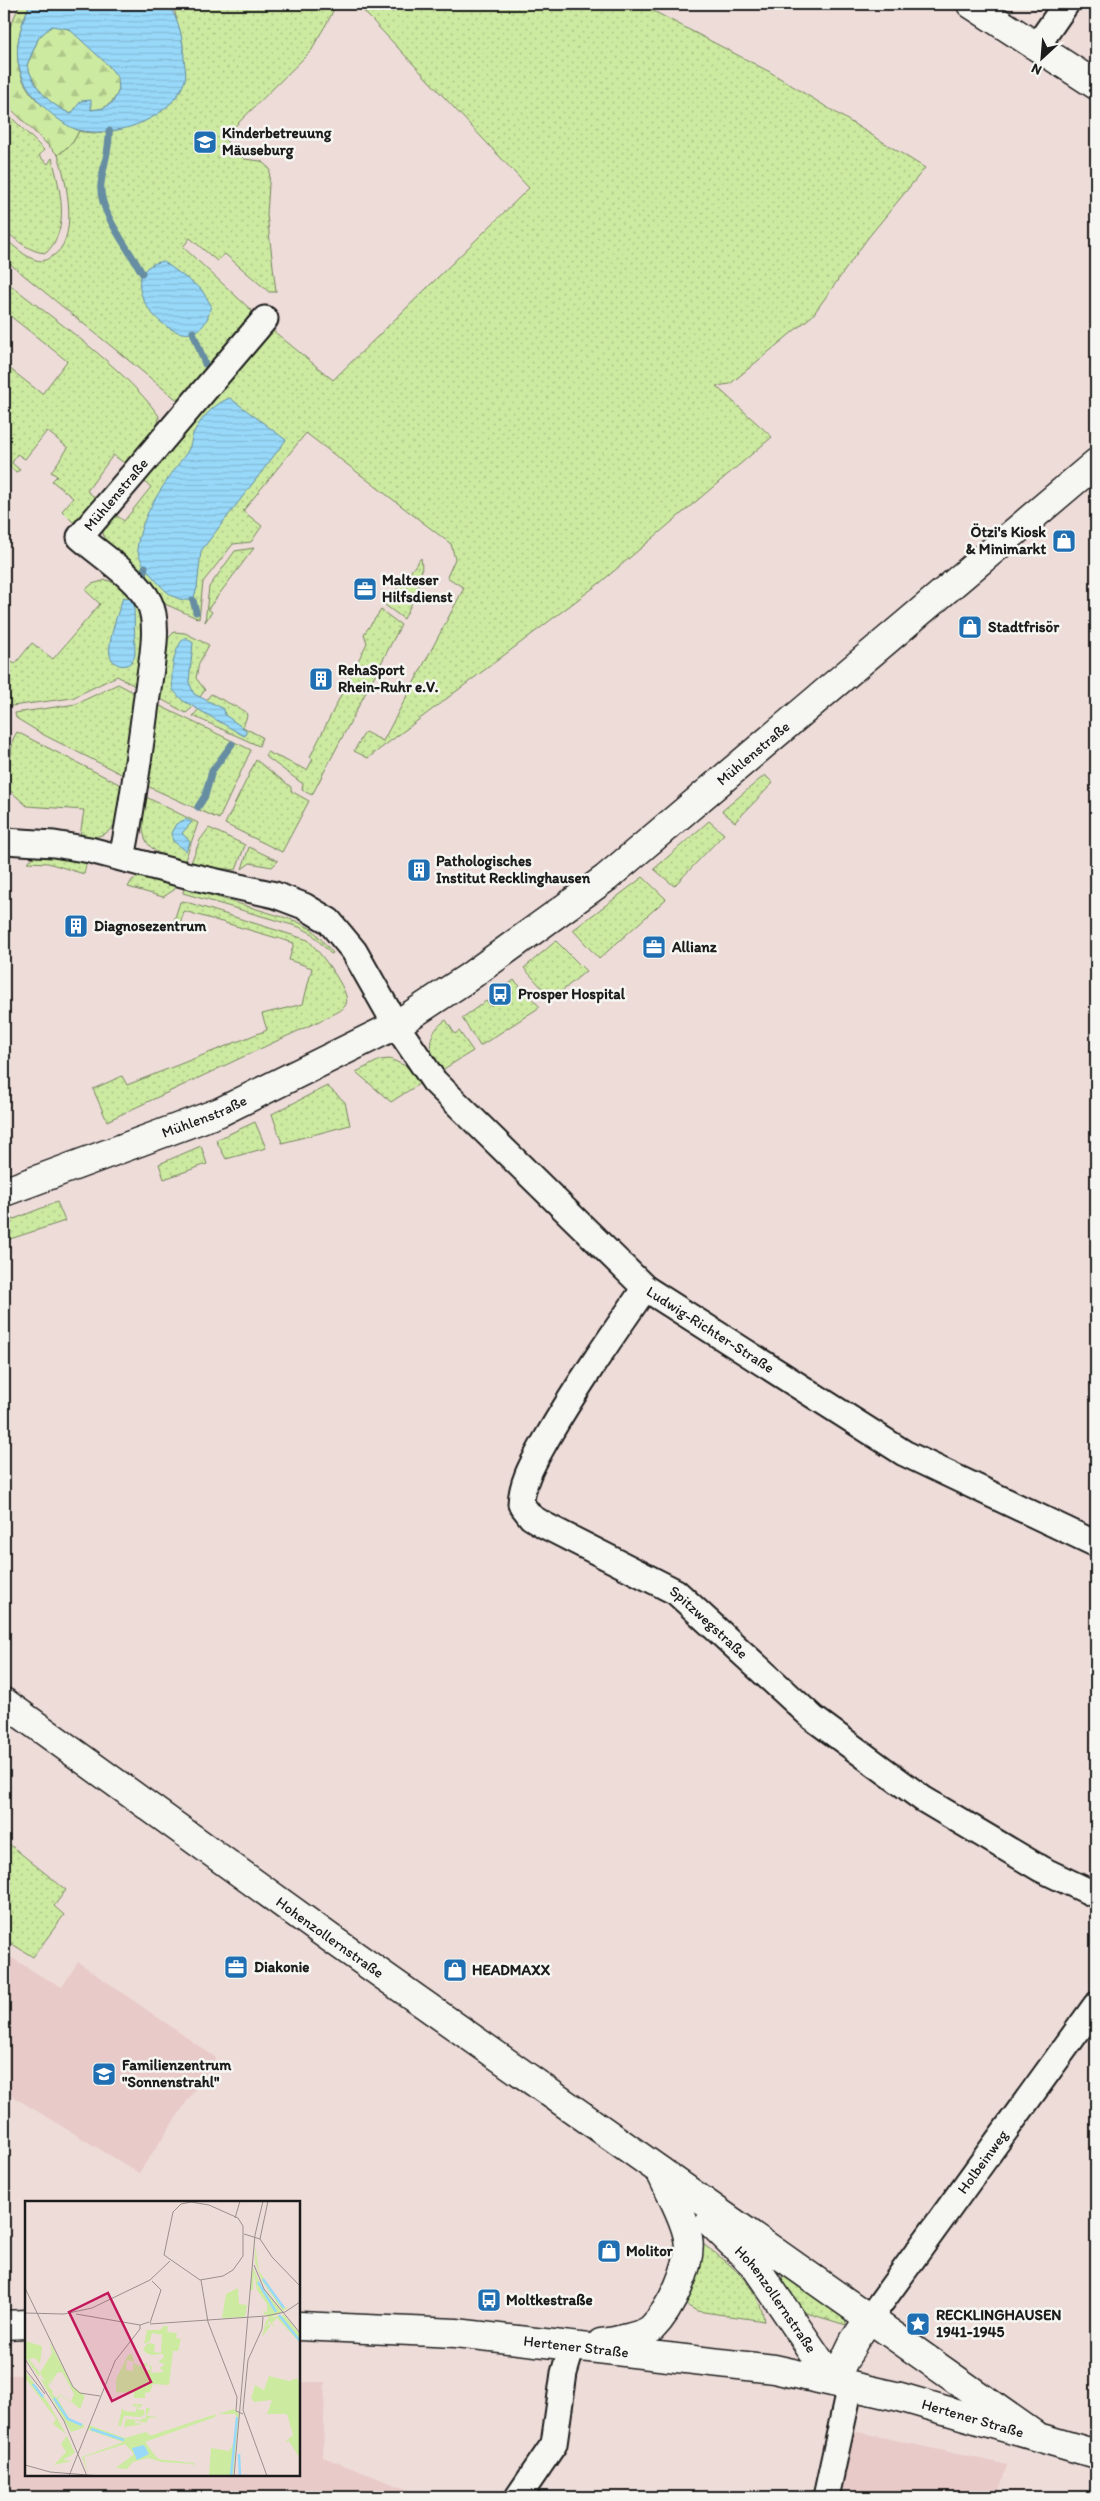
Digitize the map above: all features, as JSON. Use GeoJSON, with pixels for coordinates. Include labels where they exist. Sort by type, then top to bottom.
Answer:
{"type":"FeatureCollection","features":[{"type":"Feature","properties":{"kind":"main road"},"geometry":{"type":"LineString","coordinates":[[971,4],[1096,85]]}},
{"type":"Feature","properties":{"kind":"main road","name":"Mühlenstraße"},"geometry":{"type":"LineString","coordinates":[[4,1192],[220,1112],[396,1025],[466,980],[606,878],[1096,462]]}},
{"type":"Feature","properties":{"kind":"main road","name":"Hohenzollernstraße"},"geometry":{"type":"LineString","coordinates":[[4,1702],[341,1946],[1036,2436]]}},
{"type":"Feature","properties":{"kind":"main road"},"geometry":{"type":"LineString","coordinates":[[572,2346],[614,2342],[651,2330],[669,2303],[684,2273],[688,2239],[660,2171]]}},
{"type":"Feature","properties":{"kind":"main road","name":"Hohenzollernstraße"},"geometry":{"type":"LineString","coordinates":[[660,2171],[755,2266],[842,2384]]}},
{"type":"Feature","properties":{"kind":"main road"},"geometry":{"type":"LineString","coordinates":[[842,2384],[854,2341],[869,2319]]}},
{"type":"Feature","properties":{"kind":"main road"},"geometry":{"type":"LineString","coordinates":[[4,2325],[25,2324]]}},
{"type":"Feature","properties":{"kind":"main road","name":"Hertener Straße"},"geometry":{"type":"LineString","coordinates":[[300,2326],[456,2333],[774,2369],[900,2397],[1096,2454]]}},
{"type":"Feature","properties":{"kind":"street"},"geometry":{"type":"LineString","coordinates":[[1037,46],[1066,4]]}},
{"type":"Feature","properties":{"kind":"street","name":"Mühlenstraße"},"geometry":{"type":"LineString","coordinates":[[122,858],[136,786],[153,652],[154,619],[149,602],[139,589],[80,537],[265,319]]}},
{"type":"Feature","properties":{"kind":"street"},"geometry":{"type":"LineString","coordinates":[[4,841],[54,844],[122,858],[190,876],[275,895],[304,906],[328,920],[354,951],[396,1025]]}},
{"type":"Feature","properties":{"kind":"street","name":"Ludwig-Richter-Straße"},"geometry":{"type":"LineString","coordinates":[[396,1025],[434,1081],[645,1288],[904,1452],[1096,1544]]}},
{"type":"Feature","properties":{"kind":"street","name":"Spitzwegstraße"},"geometry":{"type":"LineString","coordinates":[[645,1288],[568,1402],[527,1475],[522,1488],[521,1504],[531,1517],[544,1525],[676,1592],[813,1718],[923,1799],[1041,1869],[1096,1895]]}},
{"type":"Feature","properties":{"kind":"street","name":"Holbeinweg"},"geometry":{"type":"LineString","coordinates":[[869,2319],[1096,2006]]}},
{"type":"Feature","properties":{"kind":"street"},"geometry":{"type":"LineString","coordinates":[[518,2497],[554,2444],[564,2373],[572,2346]]}},
{"type":"Feature","properties":{"kind":"street"},"geometry":{"type":"LineString","coordinates":[[826,2497],[842,2384]]}},
{"type":"Feature","properties":{"kind":"shaded area","name":"Familienzentrum \"Sonnenstrahl\""},"geometry":{"type":"Polygon","coordinates":[[[4,1953],[46,1979],[40,1989],[47,1979],[62,1987],[78,1962],[216,2058],[139,2173],[4,2091],[4,1953]]]}},
{"type":"Feature","properties":{"kind":"shaded area"},"geometry":{"type":"Polygon","coordinates":[[[4,2375],[25,2375],[25,2476],[300,2476],[300,2382],[325,2382],[323,2457],[426,2497],[4,2497],[4,2375]]]}},
{"type":"Feature","properties":{"kind":"shaded area"},"geometry":{"type":"Polygon","coordinates":[[[849,2430],[1007,2465],[997,2497],[837,2497],[849,2430]]]}},
{"type":"Feature","properties":{"kind":"green space"},"geometry":{"type":"Polygon","coordinates":[[[20,4],[30,4],[22,26],[18,46],[18,63],[23,79],[31,93],[43,107],[79,131],[73,142],[58,155],[8,106],[4,88],[4,40],[20,4]]]}},
{"type":"Feature","properties":{"kind":"green space"},"geometry":{"type":"Polygon","coordinates":[[[173,4],[335,5],[312,50],[223,138],[244,159],[261,161],[270,169],[267,215],[276,292],[269,292],[225,254],[217,261],[190,238],[183,247],[252,313],[181,403],[4,259],[4,238],[23,254],[38,261],[51,257],[60,249],[66,238],[69,210],[65,180],[58,155],[73,142],[79,131],[100,133],[111,131],[133,125],[162,111],[183,46],[173,4]]]}},
{"type":"Feature","properties":{"kind":"green space"},"geometry":{"type":"Polygon","coordinates":[[[357,4],[640,4],[770,72],[925,168],[867,239],[813,315],[730,384],[716,386],[772,437],[601,582],[368,758],[354,751],[365,732],[383,741],[464,588],[447,577],[455,559],[451,544],[306,433],[243,511],[262,526],[251,542],[233,544],[203,582],[199,619],[165,604],[149,585],[108,549],[102,530],[112,512],[124,521],[151,487],[140,478],[271,329],[333,380],[529,188],[357,4]]]}},
{"type":"Feature","properties":{"kind":"green space"},"geometry":{"type":"Polygon","coordinates":[[[53,25],[72,31],[116,74],[119,84],[118,90],[116,96],[107,106],[95,110],[79,104],[71,114],[55,105],[38,88],[27,65],[39,37],[53,25]]]}},
{"type":"Feature","properties":{"kind":"green space"},"geometry":{"type":"Polygon","coordinates":[[[4,110],[44,150],[39,156],[48,164],[52,158],[60,195],[61,221],[54,243],[46,253],[29,248],[4,230],[4,110]]]}},
{"type":"Feature","properties":{"kind":"green space"},"geometry":{"type":"Polygon","coordinates":[[[4,280],[107,361],[144,397],[159,416],[157,431],[130,467],[113,455],[87,491],[98,500],[81,522],[73,522],[62,511],[73,498],[52,481],[57,476],[51,472],[68,448],[47,431],[25,459],[17,454],[12,463],[20,470],[16,472],[4,462],[4,364],[42,394],[67,361],[4,311],[4,280]]]}},
{"type":"Feature","properties":{"kind":"green space"},"geometry":{"type":"Polygon","coordinates":[[[254,548],[208,609],[212,612],[205,622],[209,587],[235,551],[254,548]]]}},
{"type":"Feature","properties":{"kind":"green space"},"geometry":{"type":"Polygon","coordinates":[[[421,558],[420,582],[404,619],[385,605],[421,558]]]}},
{"type":"Feature","properties":{"kind":"green space"},"geometry":{"type":"Polygon","coordinates":[[[106,580],[126,592],[139,612],[141,619],[143,640],[135,686],[117,676],[72,698],[4,707],[4,657],[15,664],[32,643],[53,659],[100,604],[85,590],[92,584],[106,580]]]}},
{"type":"Feature","properties":{"kind":"green space"},"geometry":{"type":"Polygon","coordinates":[[[381,610],[401,625],[312,795],[302,790],[303,784],[265,756],[267,752],[307,770],[313,759],[310,757],[367,643],[364,634],[381,610]]]}},
{"type":"Feature","properties":{"kind":"green space"},"geometry":{"type":"Polygon","coordinates":[[[174,632],[185,633],[209,645],[199,663],[196,678],[205,690],[186,713],[159,698],[165,642],[174,632]]]}},
{"type":"Feature","properties":{"kind":"green space"},"geometry":{"type":"Polygon","coordinates":[[[118,684],[135,693],[125,776],[44,735],[16,718],[15,713],[76,704],[118,684]]]}},
{"type":"Feature","properties":{"kind":"green space"},"geometry":{"type":"Polygon","coordinates":[[[211,694],[246,712],[247,716],[243,727],[262,737],[259,746],[193,716],[211,694]]]}},
{"type":"Feature","properties":{"kind":"green space"},"geometry":{"type":"Polygon","coordinates":[[[158,705],[251,750],[219,819],[147,786],[158,705]]]}},
{"type":"Feature","properties":{"kind":"green space"},"geometry":{"type":"Polygon","coordinates":[[[17,732],[123,786],[118,817],[109,831],[92,837],[80,836],[84,810],[27,806],[7,788],[13,739],[17,732]]]}},
{"type":"Feature","properties":{"kind":"green space"},"geometry":{"type":"Polygon","coordinates":[[[256,760],[291,787],[291,791],[309,801],[282,852],[225,824],[256,760]]]}},
{"type":"Feature","properties":{"kind":"green space"},"geometry":{"type":"Polygon","coordinates":[[[765,775],[773,783],[735,822],[722,811],[765,775]]]}},
{"type":"Feature","properties":{"kind":"green space"},"geometry":{"type":"Polygon","coordinates":[[[146,797],[198,823],[184,863],[159,853],[146,841],[143,823],[146,797]]]}},
{"type":"Feature","properties":{"kind":"green space"},"geometry":{"type":"Polygon","coordinates":[[[709,821],[724,834],[674,886],[654,869],[709,821]]]}},
{"type":"Feature","properties":{"kind":"green space"},"geometry":{"type":"Polygon","coordinates":[[[209,828],[245,845],[236,870],[190,865],[200,840],[209,828]]]}},
{"type":"Feature","properties":{"kind":"green space"},"geometry":{"type":"Polygon","coordinates":[[[249,847],[278,861],[272,867],[250,863],[242,869],[249,847]]]}},
{"type":"Feature","properties":{"kind":"green space"},"geometry":{"type":"Polygon","coordinates":[[[37,855],[87,861],[84,874],[48,863],[27,862],[37,855]]]}},
{"type":"Feature","properties":{"kind":"green space"},"geometry":{"type":"Polygon","coordinates":[[[144,875],[177,885],[174,890],[163,897],[128,887],[132,880],[144,875]]]}},
{"type":"Feature","properties":{"kind":"green space"},"geometry":{"type":"Polygon","coordinates":[[[643,877],[666,899],[599,959],[573,930],[643,877]]]}},
{"type":"Feature","properties":{"kind":"green space"},"geometry":{"type":"Polygon","coordinates":[[[184,887],[296,921],[312,929],[333,953],[331,954],[311,933],[299,927],[183,893],[184,887]]]}},
{"type":"Feature","properties":{"kind":"green space"},"geometry":{"type":"Polygon","coordinates":[[[183,901],[308,940],[326,961],[339,981],[344,990],[346,1004],[334,1014],[107,1121],[93,1089],[122,1076],[127,1085],[267,1030],[262,1014],[303,1004],[312,968],[289,960],[294,943],[184,911],[179,928],[172,927],[180,902],[183,901]]]}},
{"type":"Feature","properties":{"kind":"green space"},"geometry":{"type":"Polygon","coordinates":[[[556,941],[586,971],[552,999],[524,968],[556,941]]]}},
{"type":"Feature","properties":{"kind":"green space"},"geometry":{"type":"Polygon","coordinates":[[[514,980],[540,1007],[480,1046],[462,1018],[486,1001],[491,1006],[500,999],[496,994],[514,980]]]}},
{"type":"Feature","properties":{"kind":"green space"},"geometry":{"type":"Polygon","coordinates":[[[446,1020],[455,1034],[459,1031],[473,1051],[442,1070],[433,1057],[431,1044],[435,1031],[446,1020]]]}},
{"type":"Feature","properties":{"kind":"green space"},"geometry":{"type":"Polygon","coordinates":[[[390,1059],[408,1067],[422,1082],[391,1102],[356,1072],[380,1060],[390,1059]]]}},
{"type":"Feature","properties":{"kind":"green space"},"geometry":{"type":"Polygon","coordinates":[[[327,1086],[345,1102],[350,1125],[282,1143],[272,1114],[327,1086]]]}},
{"type":"Feature","properties":{"kind":"green space"},"geometry":{"type":"Polygon","coordinates":[[[255,1122],[266,1148],[226,1159],[216,1140],[255,1122]]]}},
{"type":"Feature","properties":{"kind":"green space"},"geometry":{"type":"Polygon","coordinates":[[[201,1146],[207,1164],[164,1179],[159,1164],[201,1146]]]}},
{"type":"Feature","properties":{"kind":"green space"},"geometry":{"type":"Polygon","coordinates":[[[57,1202],[65,1221],[4,1241],[4,1223],[57,1202]]]}},
{"type":"Feature","properties":{"kind":"green space"},"geometry":{"type":"Polygon","coordinates":[[[4,1840],[66,1890],[54,1906],[64,1915],[33,1957],[4,1939],[4,1840]]]}},
{"type":"Feature","properties":{"kind":"green space"},"geometry":{"type":"Polygon","coordinates":[[[700,2242],[721,2257],[741,2276],[756,2297],[764,2321],[697,2311],[681,2302],[700,2242]]]}},
{"type":"Feature","properties":{"kind":"green space"},"geometry":{"type":"Polygon","coordinates":[[[784,2272],[845,2315],[846,2325],[800,2311],[782,2278],[784,2272]]]}},
{"type":"Feature","properties":{"kind":"water"},"geometry":{"type":"Polygon","coordinates":[[[30,4],[168,4],[178,23],[181,36],[186,72],[185,80],[179,93],[169,105],[143,122],[128,128],[112,131],[78,130],[59,120],[47,110],[26,85],[18,60],[18,47],[30,4]],[[52,26],[39,37],[27,65],[30,73],[38,88],[49,100],[71,114],[81,101],[91,100],[91,110],[104,108],[113,102],[119,90],[118,78],[108,65],[69,29],[52,26]]]}},
{"type":"Feature","properties":{"kind":"water"},"geometry":{"type":"Polygon","coordinates":[[[432,4],[460,4],[446,9],[432,4]]]}},
{"type":"Feature","properties":{"kind":"water"},"geometry":{"type":"Polygon","coordinates":[[[163,261],[201,289],[211,305],[202,326],[188,333],[172,329],[156,318],[144,302],[140,285],[145,270],[163,261]]]}},
{"type":"Feature","properties":{"kind":"water"},"geometry":{"type":"Polygon","coordinates":[[[230,398],[286,440],[201,551],[197,588],[193,600],[183,600],[167,592],[148,571],[141,560],[137,548],[141,529],[151,506],[188,450],[196,428],[214,408],[230,398]]]}},
{"type":"Feature","properties":{"kind":"water"},"geometry":{"type":"Polygon","coordinates":[[[123,597],[130,599],[134,605],[135,655],[129,664],[121,666],[111,659],[110,642],[123,597]]]}},
{"type":"Feature","properties":{"kind":"water"},"geometry":{"type":"Polygon","coordinates":[[[185,637],[193,643],[189,682],[194,694],[224,709],[225,715],[246,730],[246,735],[244,736],[182,700],[173,690],[173,662],[178,648],[185,637]]]}},
{"type":"Feature","properties":{"kind":"water"},"geometry":{"type":"Polygon","coordinates":[[[186,819],[192,822],[182,833],[190,842],[186,851],[173,841],[171,833],[176,824],[186,819]]]}},
{"type":"Feature","properties":{"kind":"waterway"},"geometry":{"type":"LineString","coordinates":[[109,131],[101,195],[109,218],[142,273]]}},
{"type":"Feature","properties":{"kind":"waterway"},"geometry":{"type":"LineString","coordinates":[[193,332],[205,364]]}},
{"type":"Feature","properties":{"kind":"waterway"},"geometry":{"type":"LineString","coordinates":[[143,575],[145,567]]}},
{"type":"Feature","properties":{"kind":"waterway"},"geometry":{"type":"LineString","coordinates":[[193,600],[196,612]]}},
{"type":"Feature","properties":{"kind":"waterway"},"geometry":{"type":"LineString","coordinates":[[198,807],[205,796],[212,771],[232,744]]}},
{"type":"Feature","properties":{"kind":"place","name":"Kinderbetreuung Mäuseburg"},"geometry":{"type":"Point","coordinates":[205,142]}},
{"type":"Feature","properties":{"kind":"place","name":"Ötzi's Kiosk & Minimarkt"},"geometry":{"type":"Point","coordinates":[1064,541]}},
{"type":"Feature","properties":{"kind":"place","name":"Malteser Hilfsdienst"},"geometry":{"type":"Point","coordinates":[365,589]}},
{"type":"Feature","properties":{"kind":"place","name":"Stadtfrisör"},"geometry":{"type":"Point","coordinates":[970,627]}},
{"type":"Feature","properties":{"kind":"place","name":"RehaSport Rhein-Ruhr e.V."},"geometry":{"type":"Point","coordinates":[321,679]}},
{"type":"Feature","properties":{"kind":"place","name":"Pathologisches Institut Recklinghausen"},"geometry":{"type":"Point","coordinates":[419,870]}},
{"type":"Feature","properties":{"kind":"place","name":"Diagnosezentrum"},"geometry":{"type":"Point","coordinates":[76,926]}},
{"type":"Feature","properties":{"kind":"place","name":"Allianz"},"geometry":{"type":"Point","coordinates":[654,947]}},
{"type":"Feature","properties":{"kind":"place","name":"Prosper Hospital"},"geometry":{"type":"Point","coordinates":[500,994]}},
{"type":"Feature","properties":{"kind":"place","name":"Diakonie"},"geometry":{"type":"Point","coordinates":[236,1967]}},
{"type":"Feature","properties":{"kind":"place","name":"HEADMAXX"},"geometry":{"type":"Point","coordinates":[455,1970]}},
{"type":"Feature","properties":{"kind":"place","name":"Familienzentrum \"Sonnenstrahl\""},"geometry":{"type":"Point","coordinates":[104,2074]}},
{"type":"Feature","properties":{"kind":"place","name":"Molitor"},"geometry":{"type":"Point","coordinates":[609,2251]}},
{"type":"Feature","properties":{"kind":"place","name":"Moltkestraße"},"geometry":{"type":"Point","coordinates":[489,2300]}},
{"type":"Feature","properties":{"kind":"place","name":"RECKLINGHAUSEN 1941-1945"},"geometry":{"type":"Point","coordinates":[918,2324]}}]}
